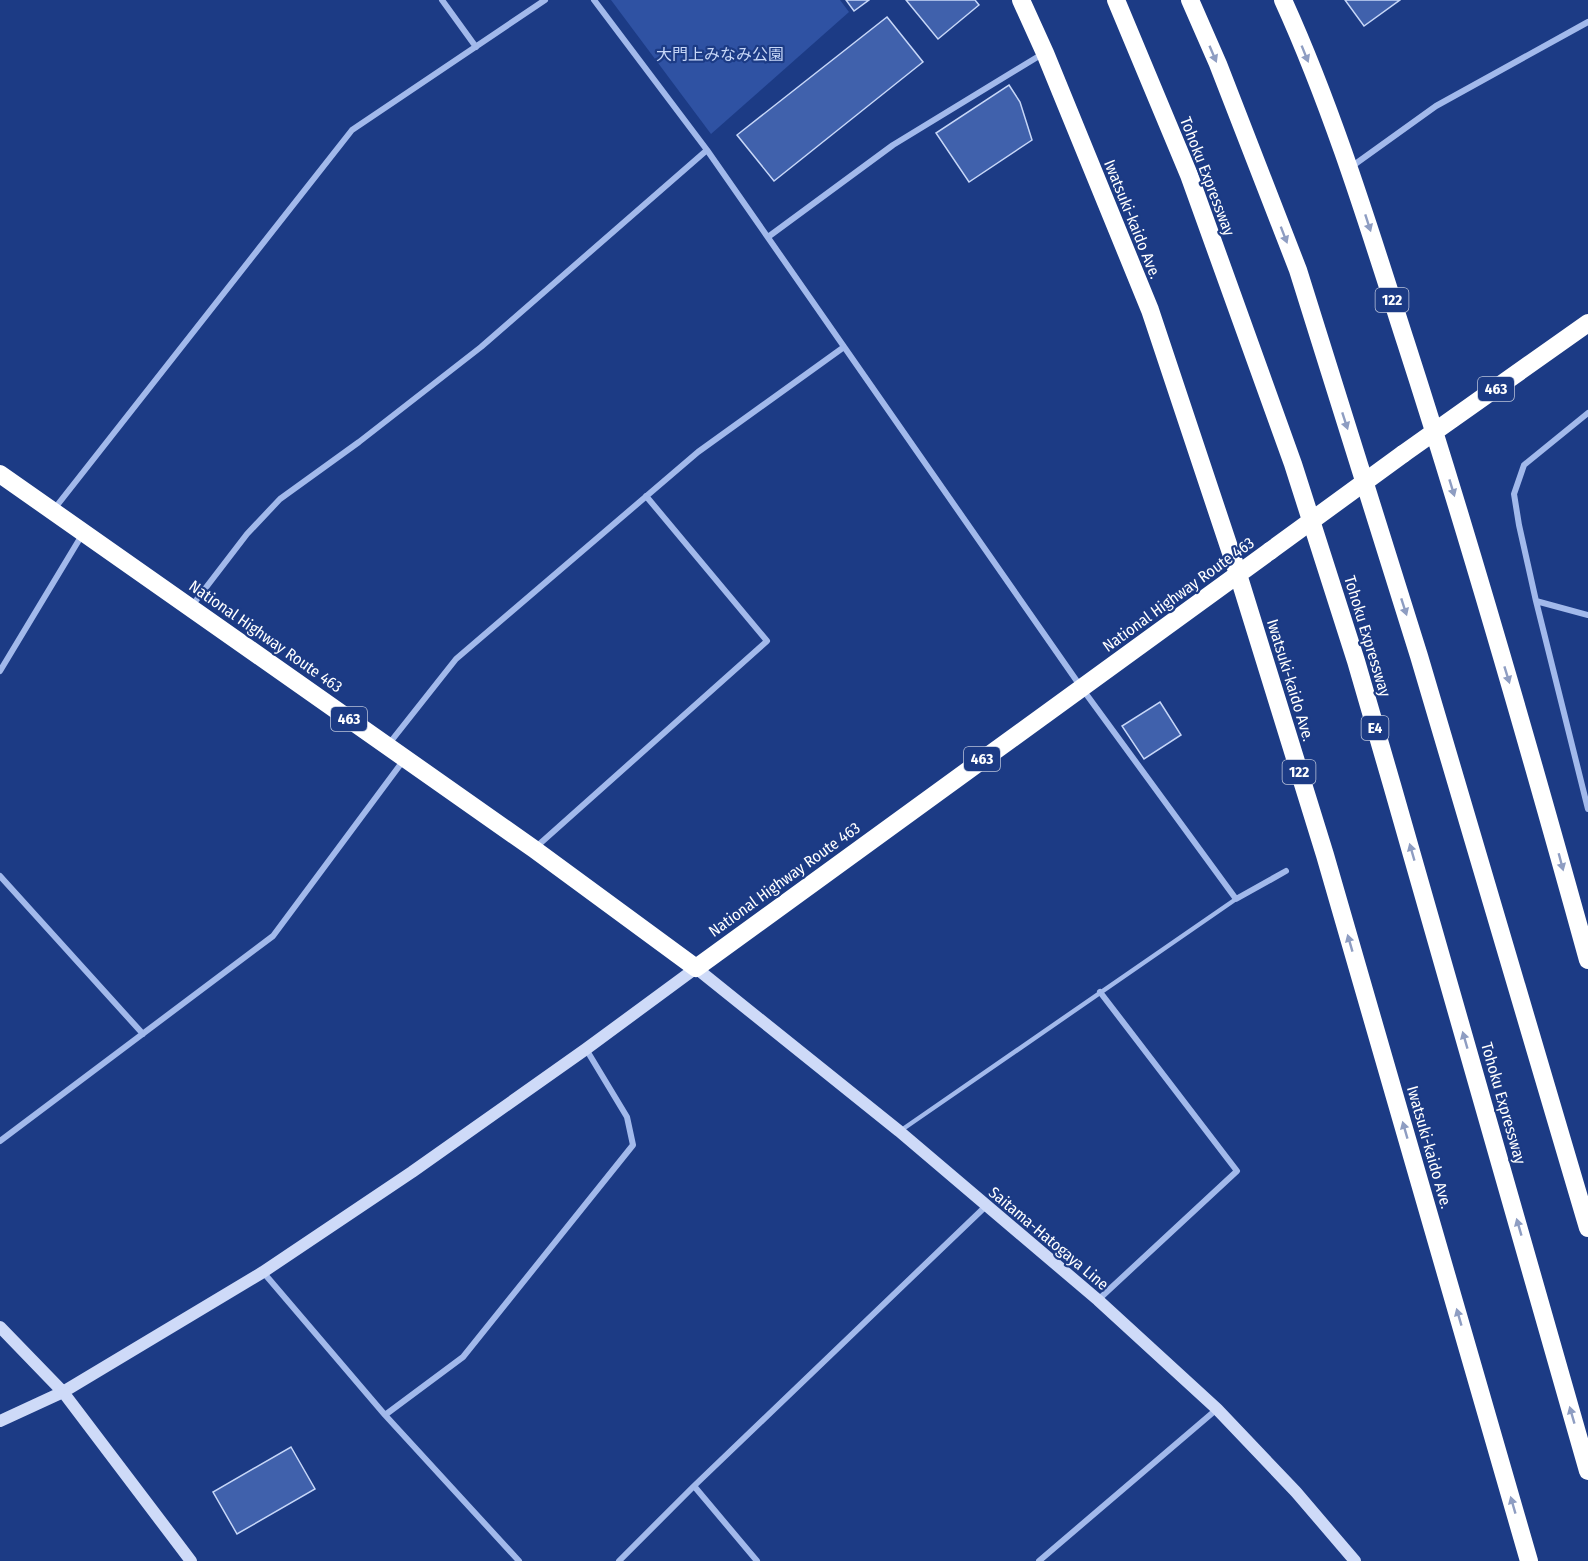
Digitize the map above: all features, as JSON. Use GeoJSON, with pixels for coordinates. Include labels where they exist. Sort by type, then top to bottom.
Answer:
{"type":"FeatureCollection","features":[{"type":"Feature","properties":{"kind":"highway","name":"Iwatsuki-kaido Ave."},"geometry":{"type":"LineString","coordinates":[[1021,0],[1150,310],[1238,574],[1325,855],[1529,1561]]}},
{"type":"Feature","properties":{"kind":"highway","name":"Tohoku Expressway"},"geometry":{"type":"LineString","coordinates":[[1116,0],[1189,175],[1293,464],[1389,774],[1588,1471]]}},
{"type":"Feature","properties":{"kind":"highway"},"geometry":{"type":"LineString","coordinates":[[1190,0],[1218,64],[1298,270],[1419,656],[1588,1228]]}},
{"type":"Feature","properties":{"kind":"highway","name":"122"},"geometry":{"type":"LineString","coordinates":[[1283,0],[1350,168],[1435,432],[1537,774],[1588,960]]}},
{"type":"Feature","properties":{"kind":"highway","name":"National Highway Route 463"},"geometry":{"type":"LineString","coordinates":[[0,474],[534,849],[696,968],[1403,454],[1588,323]]}},
{"type":"Feature","properties":{"kind":"street"},"geometry":{"type":"LineString","coordinates":[[442,0],[476,47]]}},
{"type":"Feature","properties":{"kind":"street"},"geometry":{"type":"LineString","coordinates":[[54,510],[352,130],[545,0]]}},
{"type":"Feature","properties":{"kind":"street"},"geometry":{"type":"LineString","coordinates":[[594,0],[707,150],[1081,687],[1236,899],[1286,872]]}},
{"type":"Feature","properties":{"kind":"street"},"geometry":{"type":"LineString","coordinates":[[1350,168],[1436,106],[1588,22]]}},
{"type":"Feature","properties":{"kind":"street"},"geometry":{"type":"LineString","coordinates":[[768,237],[892,145],[1045,53]]}},
{"type":"Feature","properties":{"kind":"street"},"geometry":{"type":"LineString","coordinates":[[190,607],[247,534],[280,499],[359,442],[481,347],[707,150]]}},
{"type":"Feature","properties":{"kind":"street"},"geometry":{"type":"LineString","coordinates":[[387,746],[456,660],[698,452],[844,347]]}},
{"type":"Feature","properties":{"kind":"street"},"geometry":{"type":"LineString","coordinates":[[1588,413],[1524,465],[1514,494],[1536,601],[1588,808]]}},
{"type":"Feature","properties":{"kind":"street"},"geometry":{"type":"LineString","coordinates":[[534,849],[767,641],[646,495]]}},
{"type":"Feature","properties":{"kind":"street"},"geometry":{"type":"LineString","coordinates":[[0,670],[84,532]]}},
{"type":"Feature","properties":{"kind":"street"},"geometry":{"type":"LineString","coordinates":[[1536,601],[1588,615]]}},
{"type":"Feature","properties":{"kind":"street"},"geometry":{"type":"LineString","coordinates":[[0,1141],[273,936],[405,758]]}},
{"type":"Feature","properties":{"kind":"street"},"geometry":{"type":"LineString","coordinates":[[0,876],[143,1034]]}},
{"type":"Feature","properties":{"kind":"street"},"geometry":{"type":"LineString","coordinates":[[0,1421],[63,1392],[263,1272],[412,1172],[696,968]]}},
{"type":"Feature","properties":{"kind":"street","name":"Saitama-Hatogaya Line"},"geometry":{"type":"LineString","coordinates":[[696,968],[899,1131],[1098,1300],[1217,1409],[1296,1492],[1355,1561]]}},
{"type":"Feature","properties":{"kind":"street"},"geometry":{"type":"LineString","coordinates":[[1098,1300],[1237,1171],[1100,992]]}},
{"type":"Feature","properties":{"kind":"street"},"geometry":{"type":"LineString","coordinates":[[385,1415],[463,1358],[633,1145],[627,1117],[586,1049]]}},
{"type":"Feature","properties":{"kind":"street"},"geometry":{"type":"LineString","coordinates":[[619,1561],[693,1486],[986,1206]]}},
{"type":"Feature","properties":{"kind":"street"},"geometry":{"type":"LineString","coordinates":[[263,1272],[385,1415],[519,1561]]}},
{"type":"Feature","properties":{"kind":"street"},"geometry":{"type":"LineString","coordinates":[[0,1327],[63,1392],[191,1561]]}},
{"type":"Feature","properties":{"kind":"street"},"geometry":{"type":"LineString","coordinates":[[1039,1561],[1217,1409]]}},
{"type":"Feature","properties":{"kind":"street"},"geometry":{"type":"LineString","coordinates":[[693,1486],[757,1561]]}},
{"type":"Feature","properties":{"kind":"lane"},"geometry":{"type":"LineString","coordinates":[[899,1131],[1236,899]]}},
{"type":"Feature","properties":{"kind":"green space","name":"大門上みなみ公園"},"geometry":{"type":"Polygon","coordinates":[[[611,0],[840,0],[849,12],[711,134],[611,0]]]}},
{"type":"Feature","properties":{"kind":"building"},"geometry":{"type":"Polygon","coordinates":[[[846,0],[869,0],[854,11],[846,0]]]}},
{"type":"Feature","properties":{"kind":"building"},"geometry":{"type":"Polygon","coordinates":[[[906,0],[975,0],[979,5],[938,39],[906,0]]]}},
{"type":"Feature","properties":{"kind":"building"},"geometry":{"type":"Polygon","coordinates":[[[1345,0],[1400,0],[1364,26],[1345,0]]]}},
{"type":"Feature","properties":{"kind":"building"},"geometry":{"type":"Polygon","coordinates":[[[887,17],[923,62],[774,181],[737,135],[887,17]]]}},
{"type":"Feature","properties":{"kind":"building"},"geometry":{"type":"Polygon","coordinates":[[[1009,85],[1020,102],[1032,140],[969,182],[936,133],[1009,85]]]}},
{"type":"Feature","properties":{"kind":"building"},"geometry":{"type":"Polygon","coordinates":[[[1160,702],[1181,735],[1144,759],[1122,726],[1160,702]]]}},
{"type":"Feature","properties":{"kind":"building"},"geometry":{"type":"Polygon","coordinates":[[[291,1447],[315,1489],[237,1534],[213,1492],[291,1447]]]}}]}
